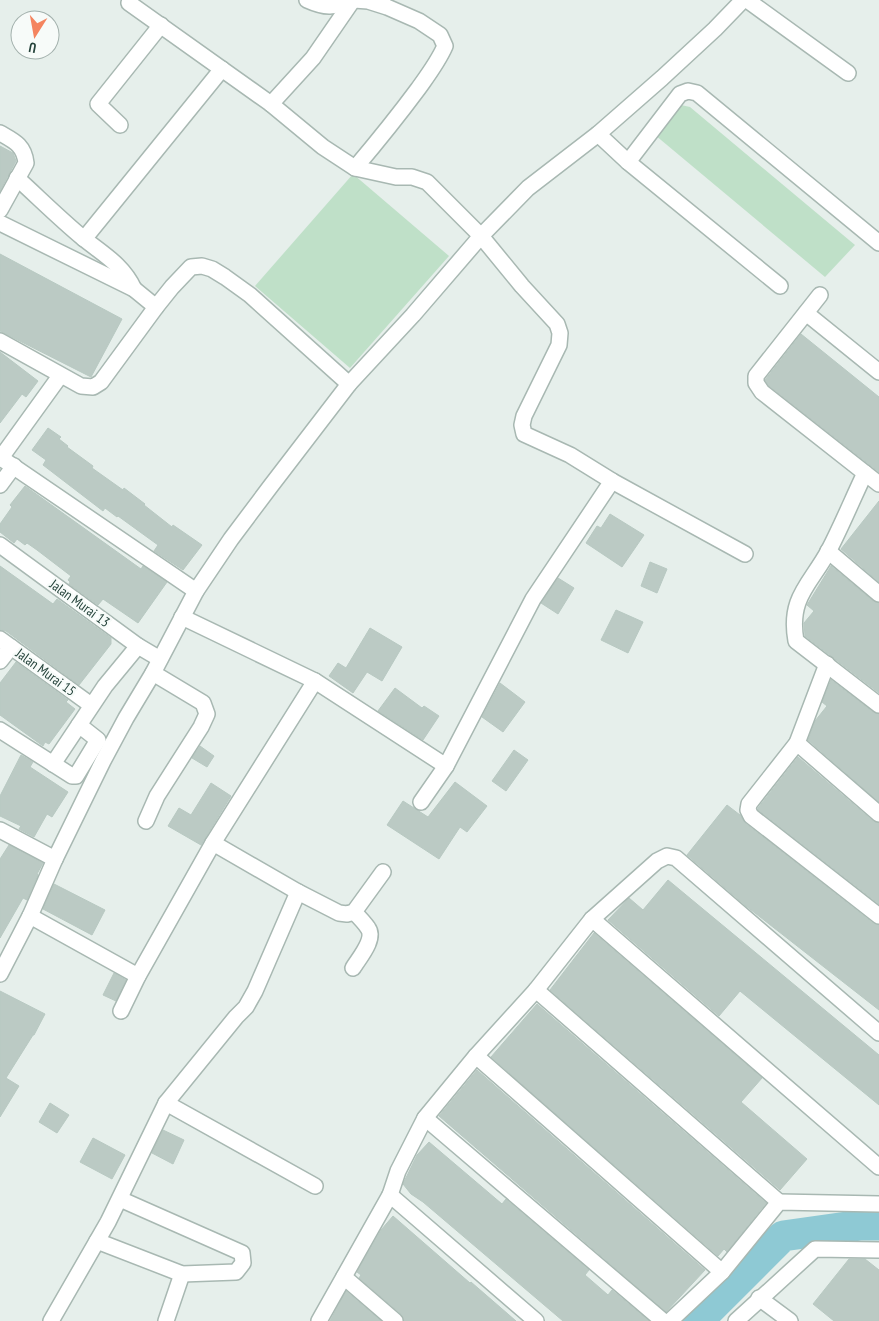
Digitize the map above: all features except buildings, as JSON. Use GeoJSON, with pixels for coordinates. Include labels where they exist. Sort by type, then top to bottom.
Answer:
{"type":"FeatureCollection","features":[{"type":"Feature","properties":{"kind":"street"},"geometry":{"type":"LineString","coordinates":[[307,0],[330,8],[359,0],[387,7],[419,21],[440,35],[445,46],[440,58],[406,106],[355,168]]}},
{"type":"Feature","properties":{"kind":"street"},"geometry":{"type":"LineString","coordinates":[[271,104],[312,58],[359,0]]}},
{"type":"Feature","properties":{"kind":"street"},"geometry":{"type":"LineString","coordinates":[[0,974],[30,916],[54,859],[126,718],[153,674],[196,591],[231,539],[349,384],[413,315],[481,236],[528,188],[598,134],[662,78],[743,0]]}},
{"type":"Feature","properties":{"kind":"street"},"geometry":{"type":"LineString","coordinates":[[747,0],[848,72]]}},
{"type":"Feature","properties":{"kind":"street"},"geometry":{"type":"LineString","coordinates":[[128,1],[271,104],[324,147],[355,168],[396,177],[412,177],[427,182],[481,236],[522,286],[557,324],[560,333],[559,345],[524,416],[522,425],[524,434],[570,455],[612,481],[745,554]]}},
{"type":"Feature","properties":{"kind":"street"},"geometry":{"type":"LineString","coordinates":[[120,124],[98,104],[161,25]]}},
{"type":"Feature","properties":{"kind":"street"},"geometry":{"type":"LineString","coordinates":[[84,239],[222,69]]}},
{"type":"Feature","properties":{"kind":"street"},"geometry":{"type":"LineString","coordinates":[[628,162],[680,94],[688,91],[698,93],[879,243]]}},
{"type":"Feature","properties":{"kind":"street"},"geometry":{"type":"LineString","coordinates":[[0,133],[19,144],[26,163],[0,210]]}},
{"type":"Feature","properties":{"kind":"street"},"geometry":{"type":"LineString","coordinates":[[598,134],[628,162],[780,286]]}},
{"type":"Feature","properties":{"kind":"street"},"geometry":{"type":"LineString","coordinates":[[17,178],[84,239],[117,264],[129,278],[134,289]]}},
{"type":"Feature","properties":{"kind":"street"},"geometry":{"type":"LineString","coordinates":[[0,223],[134,289],[156,307]]}},
{"type":"Feature","properties":{"kind":"street"},"geometry":{"type":"LineString","coordinates":[[0,341],[60,376],[81,386],[93,387],[101,382],[156,307],[191,268],[202,266],[212,269],[250,295],[349,384]]}},
{"type":"Feature","properties":{"kind":"street"},"geometry":{"type":"LineString","coordinates":[[820,295],[756,376],[756,383],[762,392],[879,484]]}},
{"type":"Feature","properties":{"kind":"street"},"geometry":{"type":"LineString","coordinates":[[806,313],[879,372]]}},
{"type":"Feature","properties":{"kind":"street"},"geometry":{"type":"LineString","coordinates":[[0,485],[5,461],[60,376]]}},
{"type":"Feature","properties":{"kind":"street"},"geometry":{"type":"LineString","coordinates":[[5,461],[196,591]]}},
{"type":"Feature","properties":{"kind":"street"},"geometry":{"type":"LineString","coordinates":[[866,472],[828,551],[804,588],[795,613],[794,629],[796,641],[879,705]]}},
{"type":"Feature","properties":{"kind":"street"},"geometry":{"type":"LineString","coordinates":[[421,802],[446,766],[533,599],[612,481]]}},
{"type":"Feature","properties":{"kind":"street","name":"Jalan Murai 13"},"geometry":{"type":"LineString","coordinates":[[0,545],[138,646],[160,659]]}},
{"type":"Feature","properties":{"kind":"street"},"geometry":{"type":"LineString","coordinates":[[828,551],[879,594]]}},
{"type":"Feature","properties":{"kind":"street"},"geometry":{"type":"LineString","coordinates":[[182,617],[315,681],[446,766]]}},
{"type":"Feature","properties":{"kind":"street"},"geometry":{"type":"LineString","coordinates":[[0,661],[6,643]]}},
{"type":"Feature","properties":{"kind":"street","name":"Jalan Murai 15"},"geometry":{"type":"LineString","coordinates":[[6,643],[91,705]]}},
{"type":"Feature","properties":{"kind":"street"},"geometry":{"type":"LineString","coordinates":[[53,764],[104,686],[138,646]]}},
{"type":"Feature","properties":{"kind":"street"},"geometry":{"type":"LineString","coordinates":[[827,664],[797,743],[749,804],[748,810],[751,816],[879,916]]}},
{"type":"Feature","properties":{"kind":"street"},"geometry":{"type":"LineString","coordinates":[[146,821],[157,796],[207,714],[203,704],[153,674]]}},
{"type":"Feature","properties":{"kind":"street"},"geometry":{"type":"LineString","coordinates":[[121,1011],[138,976],[213,843],[315,681]]}},
{"type":"Feature","properties":{"kind":"street"},"geometry":{"type":"LineString","coordinates":[[0,730],[72,776],[76,776],[98,740],[79,725]]}},
{"type":"Feature","properties":{"kind":"street"},"geometry":{"type":"LineString","coordinates":[[797,743],[879,814]]}},
{"type":"Feature","properties":{"kind":"street"},"geometry":{"type":"LineString","coordinates":[[0,830],[54,859]]}},
{"type":"Feature","properties":{"kind":"street"},"geometry":{"type":"LineString","coordinates":[[213,843],[338,913],[347,914],[354,912],[383,872]]}},
{"type":"Feature","properties":{"kind":"street"},"geometry":{"type":"LineString","coordinates":[[319,1321],[390,1195],[398,1171],[425,1118],[476,1056],[536,990],[592,919],[657,861],[667,856],[676,858],[879,1033]]}},
{"type":"Feature","properties":{"kind":"street"},"geometry":{"type":"LineString","coordinates":[[51,1321],[120,1199],[166,1103],[246,1006],[255,991],[298,892]]}},
{"type":"Feature","properties":{"kind":"street"},"geometry":{"type":"LineString","coordinates":[[353,968],[370,939],[371,933],[369,928],[354,912]]}},
{"type":"Feature","properties":{"kind":"street"},"geometry":{"type":"LineString","coordinates":[[30,916],[138,976]]}},
{"type":"Feature","properties":{"kind":"street"},"geometry":{"type":"LineString","coordinates":[[592,919],[879,1167]]}},
{"type":"Feature","properties":{"kind":"street"},"geometry":{"type":"LineString","coordinates":[[536,990],[779,1202],[879,1204]]}},
{"type":"Feature","properties":{"kind":"street"},"geometry":{"type":"LineString","coordinates":[[476,1056],[722,1272]]}},
{"type":"Feature","properties":{"kind":"street"},"geometry":{"type":"LineString","coordinates":[[166,1103],[315,1186]]}},
{"type":"Feature","properties":{"kind":"street"},"geometry":{"type":"LineString","coordinates":[[425,1118],[663,1321]]}},
{"type":"Feature","properties":{"kind":"street"},"geometry":{"type":"LineString","coordinates":[[390,1195],[536,1321]]}},
{"type":"Feature","properties":{"kind":"street"},"geometry":{"type":"LineString","coordinates":[[97,1241],[182,1274],[236,1272],[243,1263],[244,1257],[242,1253],[236,1249],[120,1199]]}},
{"type":"Feature","properties":{"kind":"street"},"geometry":{"type":"LineString","coordinates":[[670,1321],[722,1272],[779,1202]]}},
{"type":"Feature","properties":{"kind":"street"},"geometry":{"type":"LineString","coordinates":[[736,1321],[814,1249],[872,1249],[879,1261]]}},
{"type":"Feature","properties":{"kind":"street"},"geometry":{"type":"LineString","coordinates":[[166,1321],[182,1274]]}},
{"type":"Feature","properties":{"kind":"street"},"geometry":{"type":"LineString","coordinates":[[344,1277],[395,1321]]}},
{"type":"Feature","properties":{"kind":"street"},"geometry":{"type":"LineString","coordinates":[[759,1298],[790,1321]]}},
{"type":"Feature","properties":{"kind":"green space"},"geometry":{"type":"Polygon","coordinates":[[[681,105],[690,107],[855,245],[825,277],[655,135],[673,108],[681,105]]]}},
{"type":"Feature","properties":{"kind":"green space"},"geometry":{"type":"Polygon","coordinates":[[[353,174],[449,256],[350,368],[255,286],[353,174]]]}},
{"type":"Feature","properties":{"kind":"waterway"},"geometry":{"type":"LineString","coordinates":[[698,1321],[783,1236],[861,1225],[879,1225]]}}]}
